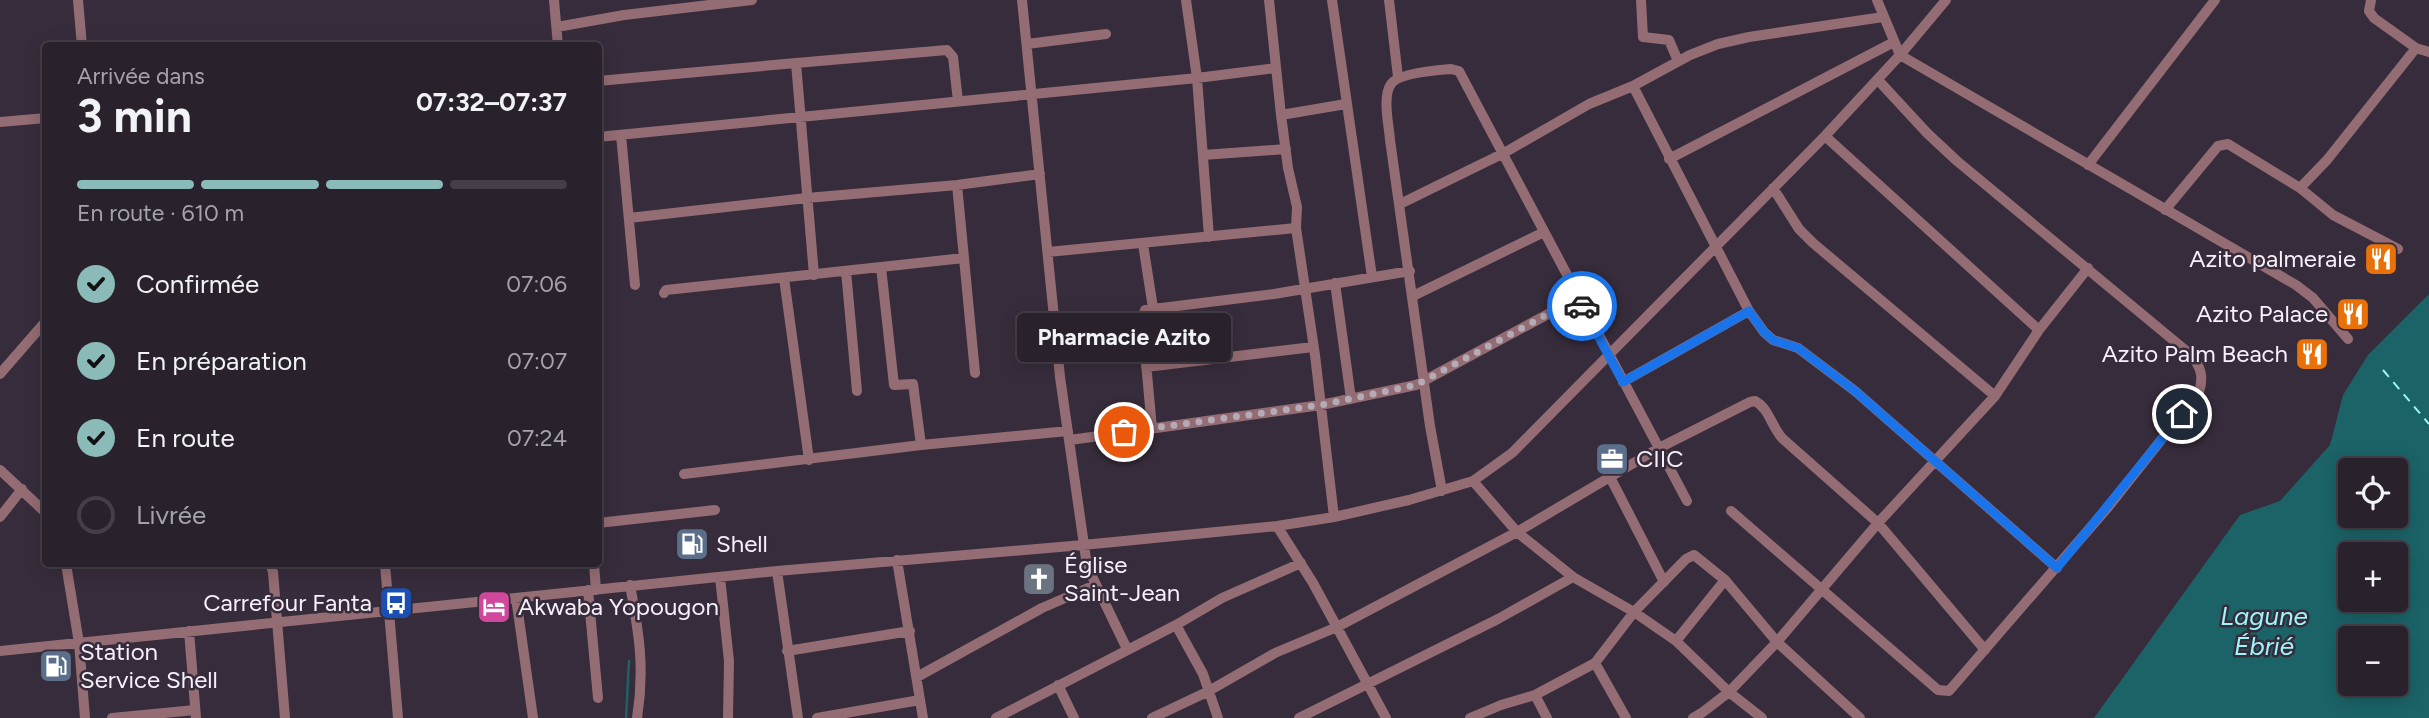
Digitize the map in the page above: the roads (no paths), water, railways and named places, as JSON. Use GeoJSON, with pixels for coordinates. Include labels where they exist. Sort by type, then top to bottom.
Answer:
{"type":"FeatureCollection","features":[{"type":"Feature","properties":{"kind":"street"},"geometry":{"type":"LineString","coordinates":[[78,0],[82,42]]}},
{"type":"Feature","properties":{"kind":"street"},"geometry":{"type":"LineString","coordinates":[[554,0],[558,42]]}},
{"type":"Feature","properties":{"kind":"street"},"geometry":{"type":"LineString","coordinates":[[557,27],[624,15],[752,0]]}},
{"type":"Feature","properties":{"kind":"street"},"geometry":{"type":"LineString","coordinates":[[1022,0],[1060,377],[1083,545],[1087,566],[1127,649]]}},
{"type":"Feature","properties":{"kind":"street"},"geometry":{"type":"LineString","coordinates":[[1186,0],[1197,78],[1209,237]]}},
{"type":"Feature","properties":{"kind":"street"},"geometry":{"type":"LineString","coordinates":[[1269,0],[1281,115],[1297,207],[1296,228],[1334,517]]}},
{"type":"Feature","properties":{"kind":"street"},"geometry":{"type":"LineString","coordinates":[[1332,0],[1371,277]]}},
{"type":"Feature","properties":{"kind":"street"},"geometry":{"type":"LineString","coordinates":[[1389,0],[1398,77]]}},
{"type":"Feature","properties":{"kind":"street"},"geometry":{"type":"LineString","coordinates":[[1641,0],[1643,37],[1669,40],[1678,61]]}},
{"type":"Feature","properties":{"kind":"street"},"geometry":{"type":"LineString","coordinates":[[1877,0],[1900,55],[2296,285],[2313,298],[2348,339]]}},
{"type":"Feature","properties":{"kind":"street"},"geometry":{"type":"LineString","coordinates":[[0,651],[777,570],[1277,526],[1334,517],[1474,481],[1512,453],[1717,248],[1878,80],[1945,0]]}},
{"type":"Feature","properties":{"kind":"street"},"geometry":{"type":"LineString","coordinates":[[2088,165],[2215,0]]}},
{"type":"Feature","properties":{"kind":"street"},"geometry":{"type":"LineString","coordinates":[[2371,0],[2369,11],[2374,18],[2416,48],[2429,52]]}},
{"type":"Feature","properties":{"kind":"street"},"geometry":{"type":"LineString","coordinates":[[1400,204],[1504,153],[1589,104],[1633,86],[1678,61],[1718,44],[1883,17]]}},
{"type":"Feature","properties":{"kind":"street"},"geometry":{"type":"LineString","coordinates":[[1027,44],[1106,34]]}},
{"type":"Feature","properties":{"kind":"street"},"geometry":{"type":"LineString","coordinates":[[1670,159],[1894,42]]}},
{"type":"Feature","properties":{"kind":"street"},"geometry":{"type":"LineString","coordinates":[[2300,188],[2327,160],[2416,48]]}},
{"type":"Feature","properties":{"kind":"street"},"geometry":{"type":"LineString","coordinates":[[602,81],[947,50],[953,57],[958,101]]}},
{"type":"Feature","properties":{"kind":"street"},"geometry":{"type":"LineString","coordinates":[[796,64],[814,275]]}},
{"type":"Feature","properties":{"kind":"street"},"geometry":{"type":"LineString","coordinates":[[602,137],[1276,68]]}},
{"type":"Feature","properties":{"kind":"street"},"geometry":{"type":"LineString","coordinates":[[1442,491],[1430,426],[1387,109],[1391,83],[1398,77],[1441,70],[1459,71],[1687,500]]}},
{"type":"Feature","properties":{"kind":"street"},"geometry":{"type":"LineString","coordinates":[[1731,511],[1938,690],[1949,691],[2057,568],[2199,393],[2202,380],[2200,366],[2190,354],[1957,161],[1878,80]]}},
{"type":"Feature","properties":{"kind":"street"},"geometry":{"type":"LineString","coordinates":[[1633,86],[1749,311],[1764,332],[1773,340],[1798,348],[1855,391],[2057,568]]}},
{"type":"Feature","properties":{"kind":"street"},"geometry":{"type":"LineString","coordinates":[[1281,115],[1346,104]]}},
{"type":"Feature","properties":{"kind":"street"},"geometry":{"type":"LineString","coordinates":[[0,122],[42,118]]}},
{"type":"Feature","properties":{"kind":"street"},"geometry":{"type":"LineString","coordinates":[[621,135],[635,285]]}},
{"type":"Feature","properties":{"kind":"street"},"geometry":{"type":"LineString","coordinates":[[1825,136],[2039,330]]}},
{"type":"Feature","properties":{"kind":"street"},"geometry":{"type":"LineString","coordinates":[[2165,211],[2218,146],[2228,144],[2300,188],[2333,215],[2398,249]]}},
{"type":"Feature","properties":{"kind":"street"},"geometry":{"type":"LineString","coordinates":[[1203,155],[1286,149]]}},
{"type":"Feature","properties":{"kind":"street"},"geometry":{"type":"LineString","coordinates":[[629,218],[957,185],[1040,174]]}},
{"type":"Feature","properties":{"kind":"street"},"geometry":{"type":"LineString","coordinates":[[957,185],[975,373]]}},
{"type":"Feature","properties":{"kind":"street"},"geometry":{"type":"LineString","coordinates":[[1773,188],[1799,229],[1813,243],[1995,396]]}},
{"type":"Feature","properties":{"kind":"street"},"geometry":{"type":"LineString","coordinates":[[1048,253],[1296,228]]}},
{"type":"Feature","properties":{"kind":"street"},"geometry":{"type":"LineString","coordinates":[[1413,296],[1544,232]]}},
{"type":"Feature","properties":{"kind":"street"},"geometry":{"type":"LineString","coordinates":[[1143,244],[1153,308]]}},
{"type":"Feature","properties":{"kind":"street"},"geometry":{"type":"LineString","coordinates":[[664,293],[666,290],[964,258]]}},
{"type":"Feature","properties":{"kind":"street"},"geometry":{"type":"LineString","coordinates":[[881,267],[894,385],[913,384],[920,445]]}},
{"type":"Feature","properties":{"kind":"street"},"geometry":{"type":"LineString","coordinates":[[1693,718],[1705,715],[1777,642],[1878,523],[1995,396],[2039,330],[2088,268]]}},
{"type":"Feature","properties":{"kind":"street"},"geometry":{"type":"LineString","coordinates":[[846,271],[857,391]]}},
{"type":"Feature","properties":{"kind":"street"},"geometry":{"type":"LineString","coordinates":[[1152,429],[1142,318],[1145,310],[1274,294],[1409,271]]}},
{"type":"Feature","properties":{"kind":"street"},"geometry":{"type":"LineString","coordinates":[[784,278],[809,460]]}},
{"type":"Feature","properties":{"kind":"street"},"geometry":{"type":"LineString","coordinates":[[1335,283],[1351,399]]}},
{"type":"Feature","properties":{"kind":"street"},"geometry":{"type":"LineString","coordinates":[[684,474],[920,445],[1152,429],[1321,405],[1401,389],[1425,381],[1578,298]]}},
{"type":"Feature","properties":{"kind":"street"},"geometry":{"type":"LineString","coordinates":[[1623,382],[1749,311]]}},
{"type":"Feature","properties":{"kind":"street"},"geometry":{"type":"LineString","coordinates":[[0,374],[42,326]]}},
{"type":"Feature","properties":{"kind":"street"},"geometry":{"type":"LineString","coordinates":[[1146,367],[1313,347]]}},
{"type":"Feature","properties":{"kind":"street"},"geometry":{"type":"LineString","coordinates":[[1152,718],[1207,692],[1275,653],[1337,627],[1517,532],[1659,448],[1755,401],[1764,409],[1783,439],[1878,523],[1985,650]]}},
{"type":"Feature","properties":{"kind":"street"},"geometry":{"type":"LineString","coordinates":[[0,470],[42,509]]}},
{"type":"Feature","properties":{"kind":"street"},"geometry":{"type":"LineString","coordinates":[[1610,477],[1664,582]]}},
{"type":"Feature","properties":{"kind":"street"},"geometry":{"type":"LineString","coordinates":[[1474,481],[1517,532],[1573,577],[1634,612],[1676,641],[1729,692],[1762,718]]}},
{"type":"Feature","properties":{"kind":"street"},"geometry":{"type":"LineString","coordinates":[[0,517],[22,489]]}},
{"type":"Feature","properties":{"kind":"street"},"geometry":{"type":"LineString","coordinates":[[602,523],[715,510]]}},
{"type":"Feature","properties":{"kind":"street"},"geometry":{"type":"LineString","coordinates":[[1277,526],[1301,563],[1386,718]]}},
{"type":"Feature","properties":{"kind":"street"},"geometry":{"type":"LineString","coordinates":[[1470,718],[1535,695],[1595,663],[1634,612],[1686,559],[1694,555],[1725,580],[1777,642],[1860,718]]}},
{"type":"Feature","properties":{"kind":"street"},"geometry":{"type":"LineString","coordinates":[[897,560],[923,718]]}},
{"type":"Feature","properties":{"kind":"street"},"geometry":{"type":"LineString","coordinates":[[996,718],[1176,625],[1222,598],[1301,563]]}},
{"type":"Feature","properties":{"kind":"street"},"geometry":{"type":"LineString","coordinates":[[66,567],[79,643],[85,718]]}},
{"type":"Feature","properties":{"kind":"street"},"geometry":{"type":"LineString","coordinates":[[271,567],[285,718]]}},
{"type":"Feature","properties":{"kind":"street"},"geometry":{"type":"LineString","coordinates":[[385,567],[398,718]]}},
{"type":"Feature","properties":{"kind":"street"},"geometry":{"type":"LineString","coordinates":[[594,567],[592,590],[598,698]]}},
{"type":"Feature","properties":{"kind":"street"},"geometry":{"type":"LineString","coordinates":[[777,570],[798,718]]}},
{"type":"Feature","properties":{"kind":"street"},"geometry":{"type":"LineString","coordinates":[[720,577],[729,660],[728,718]]}},
{"type":"Feature","properties":{"kind":"street"},"geometry":{"type":"LineString","coordinates":[[1299,718],[1499,619],[1573,577]]}},
{"type":"Feature","properties":{"kind":"street"},"geometry":{"type":"LineString","coordinates":[[1676,641],[1725,580]]}},
{"type":"Feature","properties":{"kind":"street"},"geometry":{"type":"LineString","coordinates":[[630,585],[640,639],[642,687],[637,718]]}},
{"type":"Feature","properties":{"kind":"street"},"geometry":{"type":"LineString","coordinates":[[917,677],[1042,608],[1096,585]]}},
{"type":"Feature","properties":{"kind":"street"},"geometry":{"type":"LineString","coordinates":[[516,598],[533,718]]}},
{"type":"Feature","properties":{"kind":"street"},"geometry":{"type":"LineString","coordinates":[[1176,625],[1203,674],[1218,718]]}},
{"type":"Feature","properties":{"kind":"street"},"geometry":{"type":"LineString","coordinates":[[112,718],[195,714],[188,631]]}},
{"type":"Feature","properties":{"kind":"street"},"geometry":{"type":"LineString","coordinates":[[787,651],[910,631]]}},
{"type":"Feature","properties":{"kind":"street"},"geometry":{"type":"LineString","coordinates":[[1595,663],[1626,718]]}},
{"type":"Feature","properties":{"kind":"street"},"geometry":{"type":"LineString","coordinates":[[1058,685],[1074,718]]}},
{"type":"Feature","properties":{"kind":"street"},"geometry":{"type":"LineString","coordinates":[[1535,695],[1547,718]]}},
{"type":"Feature","properties":{"kind":"street"},"geometry":{"type":"LineString","coordinates":[[817,718],[920,700]]}},
{"type":"Feature","properties":{"kind":"water","name":"Lagune Ébrié"},"geometry":{"type":"Polygon","coordinates":[[[2429,294],[2429,718],[2094,718],[2240,515],[2280,501],[2330,445],[2343,395],[2368,355],[2429,294]]]}},
{"type":"Feature","properties":{"kind":"waterway"},"geometry":{"type":"LineString","coordinates":[[626,718],[629,661]]}},
{"type":"Feature","properties":{"kind":"place","name":"Azito palmeraie"},"geometry":{"type":"Point","coordinates":[2381,259]}},
{"type":"Feature","properties":{"kind":"place","name":"Azito Palace"},"geometry":{"type":"Point","coordinates":[2353,314]}},
{"type":"Feature","properties":{"kind":"place","name":"Azito Palm Beach"},"geometry":{"type":"Point","coordinates":[2312,354]}},
{"type":"Feature","properties":{"kind":"place","name":"Pharmacie Azito"},"geometry":{"type":"Point","coordinates":[1124,432]}},
{"type":"Feature","properties":{"kind":"place","name":"CIIC"},"geometry":{"type":"Point","coordinates":[1612,459]}},
{"type":"Feature","properties":{"kind":"place","name":"Shell"},"geometry":{"type":"Point","coordinates":[692,544]}},
{"type":"Feature","properties":{"kind":"place","name":"Église Saint-Jean"},"geometry":{"type":"Point","coordinates":[1039,579]}},
{"type":"Feature","properties":{"kind":"place","name":"Carrefour Fanta"},"geometry":{"type":"Point","coordinates":[396,603]}},
{"type":"Feature","properties":{"kind":"place","name":"Akwaba Yopougon"},"geometry":{"type":"Point","coordinates":[494,607]}},
{"type":"Feature","properties":{"kind":"place","name":"Station Service Shell"},"geometry":{"type":"Point","coordinates":[56,666]}}]}
